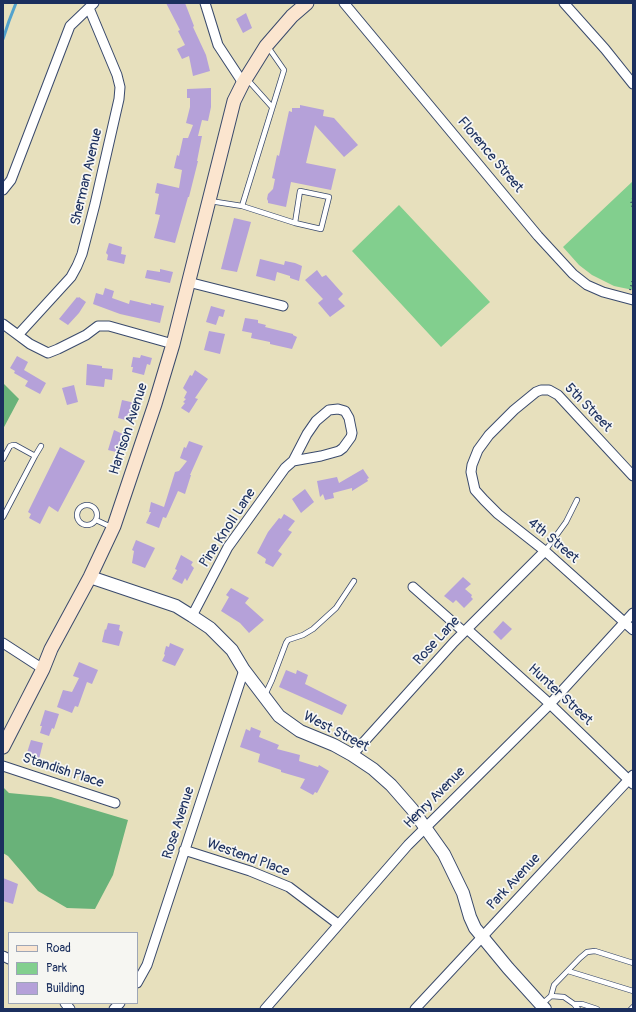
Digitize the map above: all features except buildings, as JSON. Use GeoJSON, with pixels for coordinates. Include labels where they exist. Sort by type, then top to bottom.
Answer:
{"type":"FeatureCollection","features":[{"type":"Feature","properties":{"kind":"main road","name":"Harrison Avenue"},"geometry":{"type":"LineString","coordinates":[[3,747],[43,669],[51,649],[90,577],[113,528],[155,404],[172,344],[234,101],[244,81],[266,46],[292,16],[307,3]]}},
{"type":"Feature","properties":{"kind":"street"},"geometry":{"type":"LineString","coordinates":[[205,3],[218,45],[244,81]]}},
{"type":"Feature","properties":{"kind":"street","name":"Florence Street"},"geometry":{"type":"LineString","coordinates":[[344,3],[538,236],[573,274],[587,285],[603,292],[633,300]]}},
{"type":"Feature","properties":{"kind":"street"},"geometry":{"type":"LineString","coordinates":[[564,3],[605,49],[633,84]]}},
{"type":"Feature","properties":{"kind":"street"},"geometry":{"type":"LineString","coordinates":[[3,190],[11,180],[70,26],[91,5]]}},
{"type":"Feature","properties":{"kind":"street","name":"Sherman Avenue"},"geometry":{"type":"LineString","coordinates":[[18,335],[71,277],[82,254],[96,204],[119,99],[120,87],[91,5]]}},
{"type":"Feature","properties":{"kind":"street"},"geometry":{"type":"LineString","coordinates":[[188,282],[283,306]]}},
{"type":"Feature","properties":{"kind":"street"},"geometry":{"type":"LineString","coordinates":[[3,324],[30,344],[48,352],[58,349],[86,335],[98,326],[109,326],[172,344]]}},
{"type":"Feature","properties":{"kind":"street","name":"5th Street"},"geometry":{"type":"LineString","coordinates":[[472,465],[478,450],[489,435],[514,410],[536,392],[540,390],[549,390],[558,395],[633,476]]}},
{"type":"Feature","properties":{"kind":"street","name":"Pine Knoll Lane"},"geometry":{"type":"LineString","coordinates":[[192,616],[228,548],[285,468],[293,461],[306,434],[316,421],[329,410],[338,409],[345,411],[349,418],[352,433],[351,438],[343,448],[339,451],[321,456],[293,461]]}},
{"type":"Feature","properties":{"kind":"street","name":"4th Street"},"geometry":{"type":"LineString","coordinates":[[472,465],[471,472],[475,490],[484,500],[498,514],[545,551],[633,630]]}},
{"type":"Feature","properties":{"kind":"street","name":"Rose Lane"},"geometry":{"type":"LineString","coordinates":[[352,755],[465,631],[545,551]]}},
{"type":"Feature","properties":{"kind":"street","name":"West Street"},"geometry":{"type":"LineString","coordinates":[[90,577],[176,606],[210,628],[232,650],[244,670],[279,716],[300,731],[334,745],[352,755],[373,769],[391,785],[412,809],[444,854],[463,893],[470,917],[482,937],[543,1007]]}},
{"type":"Feature","properties":{"kind":"street","name":"Hunter Street"},"geometry":{"type":"LineString","coordinates":[[413,587],[550,704],[632,779]]}},
{"type":"Feature","properties":{"kind":"street","name":"Henry Avenue"},"geometry":{"type":"LineString","coordinates":[[266,1009],[338,924],[408,845],[550,704],[633,613]]}},
{"type":"Feature","properties":{"kind":"street"},"geometry":{"type":"LineString","coordinates":[[3,643],[43,669]]}},
{"type":"Feature","properties":{"kind":"street","name":"Rose Avenue"},"geometry":{"type":"LineString","coordinates":[[138,981],[147,965],[244,670]]}},
{"type":"Feature","properties":{"kind":"street","name":"Standish Place"},"geometry":{"type":"LineString","coordinates":[[3,766],[115,803]]}},
{"type":"Feature","properties":{"kind":"street","name":"Park Avenue"},"geometry":{"type":"LineString","coordinates":[[415,1009],[632,779]]}},
{"type":"Feature","properties":{"kind":"street","name":"Westend Place"},"geometry":{"type":"LineString","coordinates":[[184,850],[250,871],[289,887],[338,924]]}},
{"type":"Feature","properties":{"kind":"lane"},"geometry":{"type":"LineString","coordinates":[[242,206],[284,70],[266,46]]}},
{"type":"Feature","properties":{"kind":"lane"},"geometry":{"type":"LineString","coordinates":[[244,81],[272,107]]}},
{"type":"Feature","properties":{"kind":"lane"},"geometry":{"type":"LineString","coordinates":[[208,201],[242,206],[295,223],[321,229],[329,198],[300,191],[295,223]]}},
{"type":"Feature","properties":{"kind":"lane"},"geometry":{"type":"LineString","coordinates":[[3,459],[10,446],[13,445],[35,456]]}},
{"type":"Feature","properties":{"kind":"lane"},"geometry":{"type":"LineString","coordinates":[[3,517],[41,446]]}},
{"type":"Feature","properties":{"kind":"lane"},"geometry":{"type":"LineString","coordinates":[[545,551],[566,522],[577,500]]}},
{"type":"Feature","properties":{"kind":"lane"},"geometry":{"type":"LineString","coordinates":[[88,505],[94,508],[97,513],[96,520],[88,525],[82,524],[77,515],[79,509],[88,505]]}},
{"type":"Feature","properties":{"kind":"lane"},"geometry":{"type":"LineString","coordinates":[[96,520],[113,528]]}},
{"type":"Feature","properties":{"kind":"lane"},"geometry":{"type":"LineString","coordinates":[[264,697],[288,640],[303,635],[313,629],[336,608],[354,581]]}},
{"type":"Feature","properties":{"kind":"lane"},"geometry":{"type":"LineString","coordinates":[[543,1007],[551,996],[554,985],[586,952],[595,951],[633,963]]}},
{"type":"Feature","properties":{"kind":"lane"},"geometry":{"type":"LineString","coordinates":[[568,972],[633,991]]}},
{"type":"Feature","properties":{"kind":"lane"},"geometry":{"type":"LineString","coordinates":[[551,996],[564,997],[578,1009]]}},
{"type":"Feature","properties":{"kind":"lane"},"geometry":{"type":"LineString","coordinates":[[574,1004],[582,1004],[597,1009]]}},
{"type":"Feature","properties":{"kind":"path"},"geometry":{"type":"LineString","coordinates":[[633,199],[631,200],[633,210]]}},
{"type":"Feature","properties":{"kind":"path"},"geometry":{"type":"LineString","coordinates":[[630,290],[633,279]]}},
{"type":"Feature","properties":{"kind":"green space"},"geometry":{"type":"Polygon","coordinates":[[[633,181],[633,290],[614,286],[592,275],[579,265],[563,247],[633,181]]]}},
{"type":"Feature","properties":{"kind":"green space"},"geometry":{"type":"Polygon","coordinates":[[[399,205],[490,302],[441,347],[352,251],[399,205]]]}},
{"type":"Feature","properties":{"kind":"green space"},"geometry":{"type":"Polygon","coordinates":[[[3,383],[19,399],[3,429],[3,383]]]}},
{"type":"Feature","properties":{"kind":"green space"},"geometry":{"type":"Polygon","coordinates":[[[3,787],[9,793],[51,797],[128,820],[113,875],[95,909],[67,908],[38,891],[8,856],[3,853],[3,787]]]}},
{"type":"Feature","properties":{"kind":"waterway"},"geometry":{"type":"LineString","coordinates":[[3,39],[16,3]]}}]}
